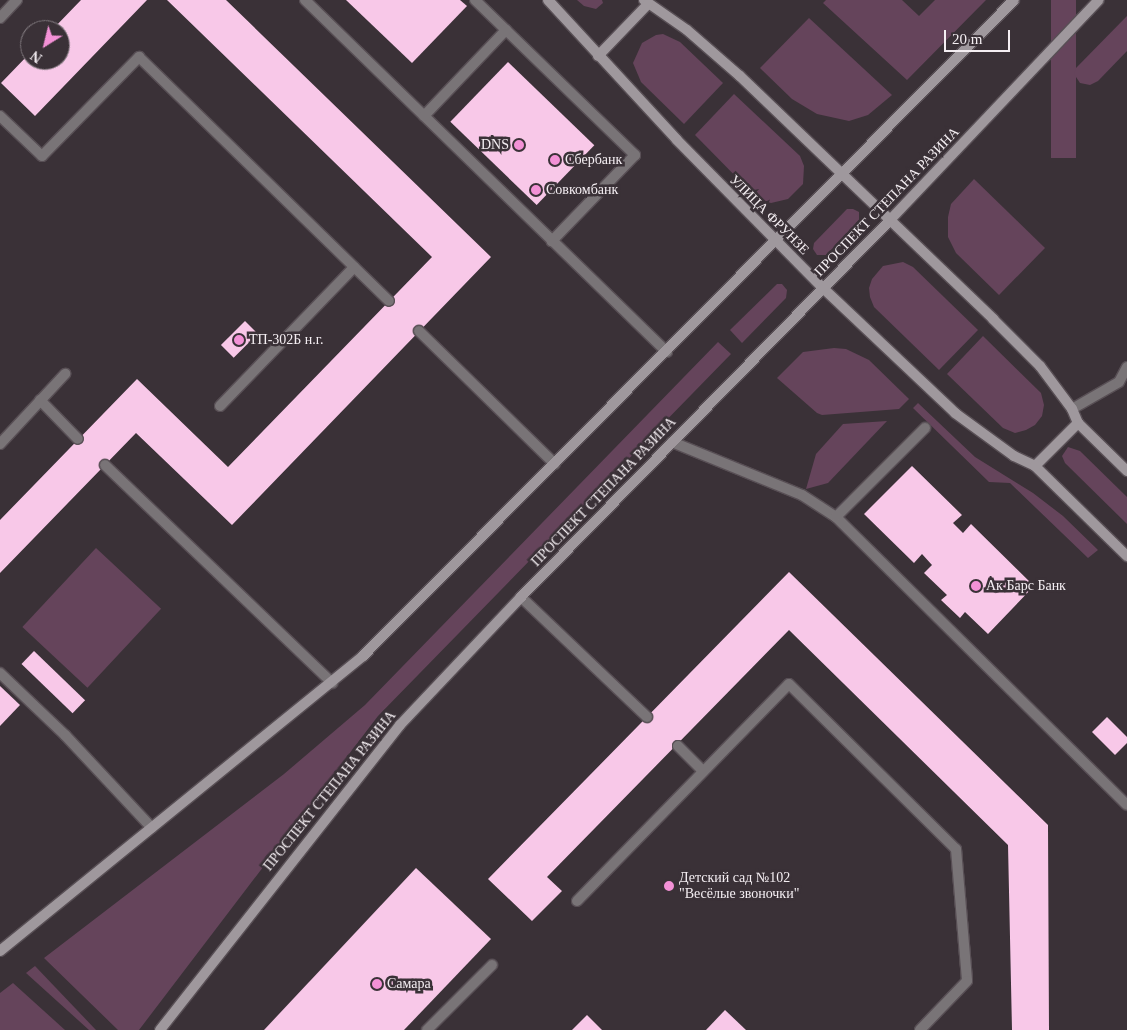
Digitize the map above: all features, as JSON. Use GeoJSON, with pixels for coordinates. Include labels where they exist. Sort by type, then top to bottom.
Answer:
{"type":"FeatureCollection","features":[{"type":"Feature","properties":{"kind":"main road","name":"УЛИЦА ФРУНЗЕ"},"geometry":{"type":"LineString","coordinates":[[548,0],[598,56],[775,241],[823,288],[955,413],[1014,456],[1035,466],[1127,556]]}},
{"type":"Feature","properties":{"kind":"main road"},"geometry":{"type":"LineString","coordinates":[[1,950],[363,656],[667,352],[1014,0]]}},
{"type":"Feature","properties":{"kind":"main road","name":"ПРОСПЕКТ СТЕПАНА РАЗИНА"},"geometry":{"type":"LineString","coordinates":[[160,1030],[383,746],[521,597],[890,220],[1099,0]]}},
{"type":"Feature","properties":{"kind":"main road"},"geometry":{"type":"LineString","coordinates":[[598,56],[646,2],[688,30],[843,173],[1040,366],[1072,409],[1078,423],[1127,471]]}},
{"type":"Feature","properties":{"kind":"main road"},"geometry":{"type":"LineString","coordinates":[[1035,466],[1078,423]]}},
{"type":"Feature","properties":{"kind":"lane"},"geometry":{"type":"LineString","coordinates":[[0,18],[16,0]]}},
{"type":"Feature","properties":{"kind":"lane"},"geometry":{"type":"LineString","coordinates":[[305,0],[667,352]]}},
{"type":"Feature","properties":{"kind":"lane"},"geometry":{"type":"LineString","coordinates":[[475,0],[635,155],[552,241]]}},
{"type":"Feature","properties":{"kind":"lane"},"geometry":{"type":"LineString","coordinates":[[424,116],[506,30]]}},
{"type":"Feature","properties":{"kind":"lane"},"geometry":{"type":"LineString","coordinates":[[0,116],[42,156],[139,57],[389,302]]}},
{"type":"Feature","properties":{"kind":"lane"},"geometry":{"type":"LineString","coordinates":[[220,406],[354,267]]}},
{"type":"Feature","properties":{"kind":"lane"},"geometry":{"type":"LineString","coordinates":[[419,331],[555,464]]}},
{"type":"Feature","properties":{"kind":"lane"},"geometry":{"type":"LineString","coordinates":[[1072,409],[1123,386],[1127,367]]}},
{"type":"Feature","properties":{"kind":"lane"},"geometry":{"type":"LineString","coordinates":[[0,444],[65,374]]}},
{"type":"Feature","properties":{"kind":"lane"},"geometry":{"type":"LineString","coordinates":[[40,400],[78,439]]}},
{"type":"Feature","properties":{"kind":"lane"},"geometry":{"type":"LineString","coordinates":[[836,516],[925,428]]}},
{"type":"Feature","properties":{"kind":"lane"},"geometry":{"type":"LineString","coordinates":[[672,442],[802,495],[836,516],[1127,806]]}},
{"type":"Feature","properties":{"kind":"lane"},"geometry":{"type":"LineString","coordinates":[[105,464],[332,683]]}},
{"type":"Feature","properties":{"kind":"lane"},"geometry":{"type":"LineString","coordinates":[[521,597],[646,717]]}},
{"type":"Feature","properties":{"kind":"lane"},"geometry":{"type":"LineString","coordinates":[[0,673],[66,735],[152,828]]}},
{"type":"Feature","properties":{"kind":"lane"},"geometry":{"type":"LineString","coordinates":[[577,901],[789,684],[956,849],[967,981],[920,1030]]}},
{"type":"Feature","properties":{"kind":"lane"},"geometry":{"type":"LineString","coordinates":[[678,746],[703,771]]}},
{"type":"Feature","properties":{"kind":"lane"},"geometry":{"type":"LineString","coordinates":[[427,1030],[492,965]]}},
{"type":"Feature","properties":{"kind":"shaded area"},"geometry":{"type":"Polygon","coordinates":[[[577,0],[602,0],[603,3],[596,9],[584,6],[577,0]]]}},
{"type":"Feature","properties":{"kind":"shaded area"},"geometry":{"type":"Polygon","coordinates":[[[826,0],[902,0],[919,16],[935,0],[986,0],[907,80],[823,3],[826,0]]]}},
{"type":"Feature","properties":{"kind":"shaded area"},"geometry":{"type":"Polygon","coordinates":[[[1051,0],[1076,0],[1076,158],[1051,158],[1051,0]]]}},
{"type":"Feature","properties":{"kind":"shaded area"},"geometry":{"type":"Polygon","coordinates":[[[1127,16],[1127,51],[1098,81],[1090,85],[1080,83],[1074,74],[1076,68],[1127,16]]]}},
{"type":"Feature","properties":{"kind":"shaded area"},"geometry":{"type":"Polygon","coordinates":[[[809,18],[892,95],[868,115],[849,121],[817,114],[792,99],[760,68],[809,18]]]}},
{"type":"Feature","properties":{"kind":"shaded area"},"geometry":{"type":"Polygon","coordinates":[[[663,34],[680,42],[723,83],[684,124],[641,82],[633,63],[642,43],[656,35],[663,34]]]}},
{"type":"Feature","properties":{"kind":"shaded area"},"geometry":{"type":"Polygon","coordinates":[[[734,94],[800,156],[804,166],[803,184],[788,199],[771,203],[761,200],[695,135],[734,94]]]}},
{"type":"Feature","properties":{"kind":"shaded area"},"geometry":{"type":"Polygon","coordinates":[[[974,179],[1045,248],[999,295],[956,253],[948,237],[948,217],[951,204],[974,179]]]}},
{"type":"Feature","properties":{"kind":"shaded area"},"geometry":{"type":"Polygon","coordinates":[[[847,209],[859,212],[859,221],[826,255],[817,255],[813,249],[814,243],[847,209]]]}},
{"type":"Feature","properties":{"kind":"shaded area"},"geometry":{"type":"Polygon","coordinates":[[[903,262],[913,267],[978,330],[939,370],[874,307],[870,297],[869,288],[872,279],[883,266],[903,262]]]}},
{"type":"Feature","properties":{"kind":"shaded area"},"geometry":{"type":"Polygon","coordinates":[[[777,284],[782,284],[787,290],[786,298],[742,343],[730,330],[777,284]]]}},
{"type":"Feature","properties":{"kind":"shaded area"},"geometry":{"type":"Polygon","coordinates":[[[983,336],[1041,393],[1044,405],[1042,416],[1035,425],[1026,430],[1015,433],[1003,428],[947,374],[983,336]]]}},
{"type":"Feature","properties":{"kind":"shaded area"},"geometry":{"type":"Polygon","coordinates":[[[718,342],[731,354],[378,716],[139,1030],[118,1030],[44,958],[284,774],[365,705],[718,342]]]}},
{"type":"Feature","properties":{"kind":"shaded area"},"geometry":{"type":"Polygon","coordinates":[[[834,348],[846,349],[869,360],[909,399],[899,409],[822,415],[817,413],[777,378],[803,352],[834,348]]]}},
{"type":"Feature","properties":{"kind":"shaded area"},"geometry":{"type":"Polygon","coordinates":[[[918,403],[975,457],[1033,493],[1063,516],[1098,550],[1088,558],[1010,483],[989,482],[913,408],[918,403]]]}},
{"type":"Feature","properties":{"kind":"shaded area"},"geometry":{"type":"Polygon","coordinates":[[[887,421],[828,483],[806,489],[816,454],[843,424],[887,421]]]}},
{"type":"Feature","properties":{"kind":"shaded area"},"geometry":{"type":"Polygon","coordinates":[[[1068,447],[1080,451],[1127,497],[1127,524],[1065,463],[1062,456],[1068,447]]]}},
{"type":"Feature","properties":{"kind":"shaded area"},"geometry":{"type":"Polygon","coordinates":[[[96,548],[161,609],[87,688],[22,627],[96,548]]]}},
{"type":"Feature","properties":{"kind":"shaded area"},"geometry":{"type":"Polygon","coordinates":[[[35,966],[96,1030],[89,1030],[26,973],[35,966]]]}},
{"type":"Feature","properties":{"kind":"shaded area"},"geometry":{"type":"Polygon","coordinates":[[[13,983],[65,1030],[0,1030],[0,993],[13,983]]]}},
{"type":"Feature","properties":{"kind":"building"},"geometry":{"type":"Polygon","coordinates":[[[81,0],[147,0],[35,116],[1,83],[20,63],[20,70],[70,70],[70,20],[62,20],[81,0]]]}},
{"type":"Feature","properties":{"kind":"building"},"geometry":{"type":"Polygon","coordinates":[[[167,0],[226,0],[491,257],[232,525],[136,433],[0,573],[0,520],[137,379],[228,467],[432,257],[167,0]]]}},
{"type":"Feature","properties":{"kind":"building"},"geometry":{"type":"Polygon","coordinates":[[[346,0],[460,0],[467,6],[412,63],[346,0]]]}},
{"type":"Feature","properties":{"kind":"building"},"geometry":{"type":"Polygon","coordinates":[[[508,62],[594,145],[537,205],[450,122],[508,62]]]}},
{"type":"Feature","properties":{"kind":"building","name":"ТП-302Б н.г."},"geometry":{"type":"Polygon","coordinates":[[[245,321],[258,334],[234,358],[221,345],[245,321]]]}},
{"type":"Feature","properties":{"kind":"building"},"geometry":{"type":"Polygon","coordinates":[[[912,466],[962,515],[953,523],[963,533],[971,524],[1034,586],[988,634],[965,612],[960,618],[941,600],[947,595],[924,573],[932,565],[922,554],[914,563],[864,514],[912,466]]]}},
{"type":"Feature","properties":{"kind":"building"},"geometry":{"type":"Polygon","coordinates":[[[789,572],[1048,825],[1049,1030],[1012,1030],[1008,845],[789,630],[547,877],[562,891],[532,921],[488,879],[789,572]]]}},
{"type":"Feature","properties":{"kind":"building"},"geometry":{"type":"Polygon","coordinates":[[[34,651],[85,700],[73,713],[21,664],[34,651]]]}},
{"type":"Feature","properties":{"kind":"building"},"geometry":{"type":"Polygon","coordinates":[[[0,686],[20,705],[0,726],[0,686]]]}},
{"type":"Feature","properties":{"kind":"building"},"geometry":{"type":"Polygon","coordinates":[[[1107,717],[1127,737],[1127,743],[1115,755],[1092,732],[1107,717]]]}},
{"type":"Feature","properties":{"kind":"building","name":"Самара"},"geometry":{"type":"Polygon","coordinates":[[[416,868],[491,939],[404,1030],[264,1030],[416,868]]]}},
{"type":"Feature","properties":{"kind":"building"},"geometry":{"type":"Polygon","coordinates":[[[725,1010],[746,1030],[706,1030],[725,1010]]]}},
{"type":"Feature","properties":{"kind":"building"},"geometry":{"type":"Polygon","coordinates":[[[587,1015],[602,1030],[572,1030],[587,1015]]]}},
{"type":"Feature","properties":{"kind":"place","name":"DNS"},"geometry":{"type":"Point","coordinates":[519,145]}},
{"type":"Feature","properties":{"kind":"place","name":"Сбербанк"},"geometry":{"type":"Point","coordinates":[555,160]}},
{"type":"Feature","properties":{"kind":"place","name":"Совкомбанк"},"geometry":{"type":"Point","coordinates":[536,190]}},
{"type":"Feature","properties":{"kind":"place","name":"ТП-302Б н.г."},"geometry":{"type":"Point","coordinates":[239,340]}},
{"type":"Feature","properties":{"kind":"place","name":"Ак Барс Банк"},"geometry":{"type":"Point","coordinates":[976,586]}},
{"type":"Feature","properties":{"kind":"place","name":"Детский сад №102 \"Весёлые звоночки\""},"geometry":{"type":"Point","coordinates":[669,886]}},
{"type":"Feature","properties":{"kind":"place","name":"Самара"},"geometry":{"type":"Point","coordinates":[377,984]}}]}
